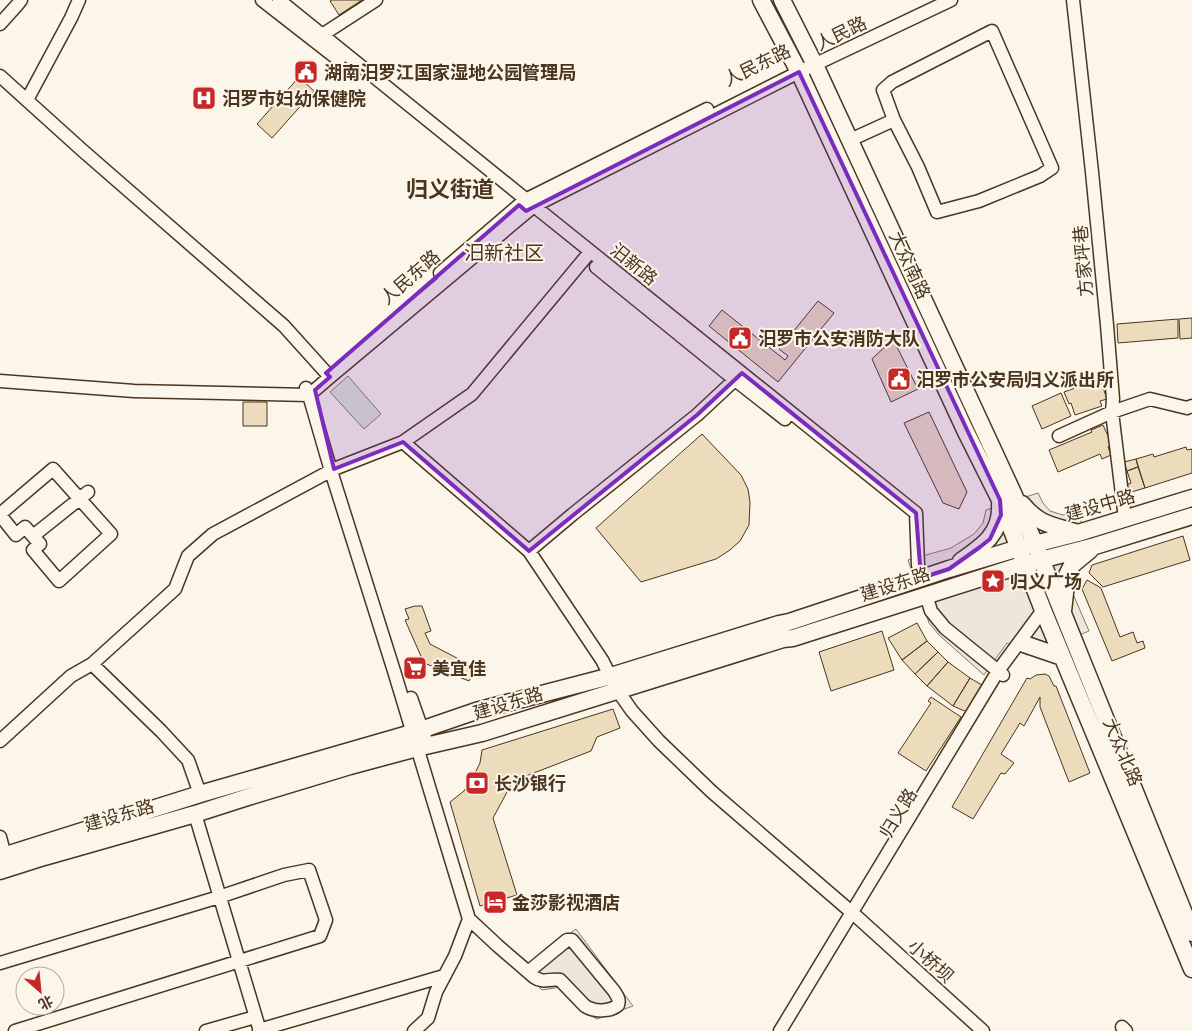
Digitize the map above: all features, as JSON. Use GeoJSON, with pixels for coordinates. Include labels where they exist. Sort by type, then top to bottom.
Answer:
{"type":"FeatureCollection","features":[{"type":"Feature","properties":{"kind":"main road","name":"大众南路"},"geometry":{"type":"LineString","coordinates":[[761,0],[797,69],[961,421],[1035,544]]}},
{"type":"Feature","properties":{"kind":"main road","name":"大众南路"},"geometry":{"type":"LineString","coordinates":[[782,0],[814,61],[850,140],[1006,496],[1022,556]]}},
{"type":"Feature","properties":{"kind":"main road"},"geometry":{"type":"LineString","coordinates":[[949,569],[990,539],[1001,515],[1006,496],[1045,524],[1078,533]]}},
{"type":"Feature","properties":{"kind":"main road","name":"建设中路"},"geometry":{"type":"LineString","coordinates":[[1022,556],[1035,544],[1078,533],[1192,498]]}},
{"type":"Feature","properties":{"kind":"main road"},"geometry":{"type":"LineString","coordinates":[[1022,556],[1041,560],[1095,546],[1192,516]]}},
{"type":"Feature","properties":{"kind":"main road","name":"大众北路"},"geometry":{"type":"LineString","coordinates":[[1035,544],[1192,933]]}},
{"type":"Feature","properties":{"kind":"main road"},"geometry":{"type":"LineString","coordinates":[[1063,611],[1067,575],[1072,565],[1095,546]]}},
{"type":"Feature","properties":{"kind":"main road","name":"建设东路"},"geometry":{"type":"LineString","coordinates":[[2,861],[44,857],[196,814],[420,739],[476,711],[611,676],[789,622],[949,569],[1022,556]]}},
{"type":"Feature","properties":{"kind":"main road","name":"建设东路"},"geometry":{"type":"LineString","coordinates":[[2,861],[200,794],[420,739],[482,733],[782,639],[793,638],[926,595],[1022,556]]}},
{"type":"Feature","properties":{"kind":"main road","name":"大众北路"},"geometry":{"type":"LineString","coordinates":[[1022,556],[1192,969]]}},
{"type":"Feature","properties":{"kind":"main road"},"geometry":{"type":"LineString","coordinates":[[1024,644],[1062,657]]}},
{"type":"Feature","properties":{"kind":"street"},"geometry":{"type":"LineString","coordinates":[[27,100],[79,0]]}},
{"type":"Feature","properties":{"kind":"street"},"geometry":{"type":"LineString","coordinates":[[262,0],[526,206]]}},
{"type":"Feature","properties":{"kind":"street","name":"汨新路"},"geometry":{"type":"LineString","coordinates":[[279,0],[526,206],[738,376],[916,513],[918,565],[921,578]]}},
{"type":"Feature","properties":{"kind":"street"},"geometry":{"type":"LineString","coordinates":[[322,35],[376,0]]}},
{"type":"Feature","properties":{"kind":"street","name":"人民路"},"geometry":{"type":"LineString","coordinates":[[814,61],[931,0]]}},
{"type":"Feature","properties":{"kind":"street","name":"人民路"},"geometry":{"type":"LineString","coordinates":[[814,61],[951,0]]}},
{"type":"Feature","properties":{"kind":"street","name":"方家坪巷"},"geometry":{"type":"LineString","coordinates":[[1073,0],[1105,306],[1113,398],[1112,412],[1125,519]]}},
{"type":"Feature","properties":{"kind":"street"},"geometry":{"type":"LineString","coordinates":[[0,24],[18,1]]}},
{"type":"Feature","properties":{"kind":"street"},"geometry":{"type":"LineString","coordinates":[[992,31],[1052,168],[1040,176],[979,201],[937,212],[918,167],[894,120],[883,90],[892,82],[992,31]]}},
{"type":"Feature","properties":{"kind":"street","name":"人民东路"},"geometry":{"type":"LineString","coordinates":[[311,389],[526,206],[814,61]]}},
{"type":"Feature","properties":{"kind":"street"},"geometry":{"type":"LineString","coordinates":[[0,76],[284,326],[328,375]]}},
{"type":"Feature","properties":{"kind":"street"},"geometry":{"type":"LineString","coordinates":[[850,140],[894,120]]}},
{"type":"Feature","properties":{"kind":"street"},"geometry":{"type":"LineString","coordinates":[[0,741],[71,676],[92,664],[175,589],[188,556],[213,534],[333,470],[403,442],[472,394],[588,255]]}},
{"type":"Feature","properties":{"kind":"street"},"geometry":{"type":"LineString","coordinates":[[0,374],[133,384],[311,389]]}},
{"type":"Feature","properties":{"kind":"street"},"geometry":{"type":"LineString","coordinates":[[529,551],[697,415],[738,376]]}},
{"type":"Feature","properties":{"kind":"street"},"geometry":{"type":"LineString","coordinates":[[0,381],[134,392],[311,389]]}},
{"type":"Feature","properties":{"kind":"street"},"geometry":{"type":"LineString","coordinates":[[311,389],[333,470],[368,565],[403,676],[469,919],[528,972],[539,980],[560,980],[590,1009],[610,1009],[618,1005],[618,996],[572,940],[567,940],[528,972]]}},
{"type":"Feature","properties":{"kind":"street"},"geometry":{"type":"LineString","coordinates":[[1059,436],[1112,412],[1150,399],[1187,408],[1192,406]]}},
{"type":"Feature","properties":{"kind":"street","name":"小桥坝"},"geometry":{"type":"LineString","coordinates":[[403,442],[529,551],[572,614],[611,676],[618,691],[632,711],[659,741],[705,785],[854,914],[983,1031]]}},
{"type":"Feature","properties":{"kind":"street"},"geometry":{"type":"LineString","coordinates":[[53,469],[84,496],[111,534],[59,581],[33,550],[40,544],[25,527],[16,534],[0,515],[53,469]]}},
{"type":"Feature","properties":{"kind":"street"},"geometry":{"type":"LineString","coordinates":[[33,536],[84,496]]}},
{"type":"Feature","properties":{"kind":"street"},"geometry":{"type":"LineString","coordinates":[[926,595],[931,611],[945,628],[1000,673]]}},
{"type":"Feature","properties":{"kind":"street"},"geometry":{"type":"LineString","coordinates":[[1000,673],[1024,644],[1044,613]]}},
{"type":"Feature","properties":{"kind":"street"},"geometry":{"type":"LineString","coordinates":[[785,1031],[1000,673],[1044,613]]}},
{"type":"Feature","properties":{"kind":"street"},"geometry":{"type":"LineString","coordinates":[[92,664],[188,760],[200,794]]}},
{"type":"Feature","properties":{"kind":"street"},"geometry":{"type":"LineString","coordinates":[[196,814],[259,1031],[444,976]]}},
{"type":"Feature","properties":{"kind":"street"},"geometry":{"type":"LineString","coordinates":[[0,837],[2,861]]}},
{"type":"Feature","properties":{"kind":"street"},"geometry":{"type":"LineString","coordinates":[[0,963],[219,897],[284,875],[310,870],[326,920],[320,936],[15,1031]]}},
{"type":"Feature","properties":{"kind":"street"},"geometry":{"type":"LineString","coordinates":[[780,1031],[854,914]]}},
{"type":"Feature","properties":{"kind":"street"},"geometry":{"type":"LineString","coordinates":[[414,1031],[428,1018],[436,992],[455,956],[469,919]]}},
{"type":"Feature","properties":{"kind":"street"},"geometry":{"type":"LineString","coordinates":[[206,1031],[255,1017]]}},
{"type":"Feature","properties":{"kind":"highlighted area"},"geometry":{"type":"Polygon","coordinates":[[[799,72],[1000,500],[1001,515],[990,539],[980,547],[949,569],[921,578],[916,513],[742,373],[697,415],[529,551],[403,442],[334,469],[315,390],[330,377],[326,373],[519,205],[526,211],[799,72]]]}},
{"type":"Feature","properties":{"kind":"green space"},"geometry":{"type":"Polygon","coordinates":[[[348,376],[381,414],[364,429],[330,392],[348,376]]]}},
{"type":"Feature","properties":{"kind":"shaded area","name":"归义广场"},"geometry":{"type":"Polygon","coordinates":[[[1038,493],[1050,511],[1063,515],[1078,514],[1094,553],[1081,564],[1070,587],[1089,631],[1027,655],[1007,643],[984,675],[939,635],[929,623],[908,560],[951,548],[974,534],[983,523],[986,510],[1038,493]]]}},
{"type":"Feature","properties":{"kind":"shaded area"},"geometry":{"type":"Polygon","coordinates":[[[576,929],[633,1006],[597,1019],[582,1011],[561,987],[542,990],[522,970],[576,929]]]}},
{"type":"Feature","properties":{"kind":"building"},"geometry":{"type":"Polygon","coordinates":[[[362,0],[339,15],[330,1],[362,0]]]}},
{"type":"Feature","properties":{"kind":"building"},"geometry":{"type":"Polygon","coordinates":[[[299,77],[314,91],[272,138],[257,124],[299,77]]]}},
{"type":"Feature","properties":{"kind":"building","name":"汨罗市公安消防大队"},"geometry":{"type":"Polygon","coordinates":[[[818,301],[834,313],[778,382],[709,326],[722,310],[785,360],[788,356],[779,349],[818,301]]]}},
{"type":"Feature","properties":{"kind":"building"},"geometry":{"type":"Polygon","coordinates":[[[1192,318],[1192,338],[1180,339],[1179,319],[1192,318]]]}},
{"type":"Feature","properties":{"kind":"building"},"geometry":{"type":"Polygon","coordinates":[[[1178,319],[1178,338],[1118,343],[1117,324],[1178,319]]]}},
{"type":"Feature","properties":{"kind":"building"},"geometry":{"type":"Polygon","coordinates":[[[893,339],[918,389],[891,402],[872,359],[893,339]]]}},
{"type":"Feature","properties":{"kind":"building"},"geometry":{"type":"Polygon","coordinates":[[[1100,379],[1107,399],[1100,401],[1102,406],[1075,415],[1071,403],[1069,404],[1064,392],[1100,379]]]}},
{"type":"Feature","properties":{"kind":"building"},"geometry":{"type":"Polygon","coordinates":[[[1061,393],[1071,416],[1042,429],[1032,406],[1061,393]]]}},
{"type":"Feature","properties":{"kind":"building"},"geometry":{"type":"Polygon","coordinates":[[[243,402],[267,402],[267,426],[243,426],[243,402]]]}},
{"type":"Feature","properties":{"kind":"building"},"geometry":{"type":"Polygon","coordinates":[[[929,412],[967,492],[959,509],[943,503],[904,423],[929,412]]]}},
{"type":"Feature","properties":{"kind":"building"},"geometry":{"type":"Polygon","coordinates":[[[1103,425],[1110,440],[1108,441],[1111,446],[1108,447],[1111,455],[1102,459],[1100,454],[1058,472],[1049,450],[1092,432],[1091,430],[1103,425]]]}},
{"type":"Feature","properties":{"kind":"building"},"geometry":{"type":"Polygon","coordinates":[[[702,434],[741,475],[748,489],[750,502],[749,525],[740,541],[716,559],[641,582],[596,528],[702,434]]]}},
{"type":"Feature","properties":{"kind":"building"},"geometry":{"type":"Polygon","coordinates":[[[1186,447],[1187,450],[1192,449],[1192,473],[1145,488],[1136,459],[1153,454],[1154,457],[1186,447]]]}},
{"type":"Feature","properties":{"kind":"building"},"geometry":{"type":"Polygon","coordinates":[[[1136,459],[1138,467],[1127,471],[1124,462],[1136,459]]]}},
{"type":"Feature","properties":{"kind":"building"},"geometry":{"type":"Polygon","coordinates":[[[1138,467],[1145,488],[1128,493],[1126,485],[1131,483],[1127,471],[1138,467]]]}},
{"type":"Feature","properties":{"kind":"building"},"geometry":{"type":"Polygon","coordinates":[[[1183,536],[1190,560],[1103,587],[1089,573],[1092,565],[1183,536]]]}},
{"type":"Feature","properties":{"kind":"building"},"geometry":{"type":"Polygon","coordinates":[[[1087,580],[1101,588],[1120,637],[1133,632],[1137,643],[1143,641],[1145,648],[1112,661],[1082,589],[1087,580]]]}},
{"type":"Feature","properties":{"kind":"building"},"geometry":{"type":"Polygon","coordinates":[[[422,606],[431,631],[425,633],[430,644],[474,667],[472,672],[474,673],[469,681],[424,663],[405,620],[409,619],[405,609],[422,606]]]}},
{"type":"Feature","properties":{"kind":"building"},"geometry":{"type":"Polygon","coordinates":[[[917,623],[927,641],[902,660],[888,638],[917,623]]]}},
{"type":"Feature","properties":{"kind":"building"},"geometry":{"type":"Polygon","coordinates":[[[882,631],[894,670],[831,691],[819,652],[882,631]]]}},
{"type":"Feature","properties":{"kind":"building"},"geometry":{"type":"Polygon","coordinates":[[[927,641],[938,652],[915,674],[902,660],[927,641]]]}},
{"type":"Feature","properties":{"kind":"building"},"geometry":{"type":"Polygon","coordinates":[[[938,652],[948,662],[927,686],[915,674],[938,652]]]}},
{"type":"Feature","properties":{"kind":"building"},"geometry":{"type":"Polygon","coordinates":[[[948,662],[970,678],[953,706],[927,686],[948,662]]]}},
{"type":"Feature","properties":{"kind":"building"},"geometry":{"type":"Polygon","coordinates":[[[1045,674],[1049,676],[1054,686],[1056,686],[1090,773],[1069,782],[1040,707],[1040,697],[1024,726],[1020,723],[1001,754],[1014,763],[1005,774],[1001,773],[973,819],[952,807],[1027,678],[1030,679],[1036,675],[1045,674]]]}},
{"type":"Feature","properties":{"kind":"building"},"geometry":{"type":"Polygon","coordinates":[[[970,678],[982,685],[967,712],[953,706],[970,678]]]}},
{"type":"Feature","properties":{"kind":"building"},"geometry":{"type":"Polygon","coordinates":[[[931,697],[961,717],[926,771],[898,753],[931,703],[928,701],[931,697]]]}},
{"type":"Feature","properties":{"kind":"building"},"geometry":{"type":"Polygon","coordinates":[[[613,709],[620,728],[597,737],[591,751],[513,781],[493,818],[517,895],[480,906],[450,802],[464,791],[473,777],[480,763],[482,750],[613,709]]]}},
{"type":"Feature","properties":{"kind":"place","name":"湖南汨罗江国家湿地公园管理局"},"geometry":{"type":"Point","coordinates":[306,72]}},
{"type":"Feature","properties":{"kind":"place","name":"汨罗市妇幼保健院"},"geometry":{"type":"Point","coordinates":[204,98]}},
{"type":"Feature","properties":{"kind":"place","name":"汨罗市公安消防大队"},"geometry":{"type":"Point","coordinates":[740,338]}},
{"type":"Feature","properties":{"kind":"place","name":"汨罗市公安局归义派出所"},"geometry":{"type":"Point","coordinates":[899,379]}},
{"type":"Feature","properties":{"kind":"place","name":"归义广场"},"geometry":{"type":"Point","coordinates":[993,581]}},
{"type":"Feature","properties":{"kind":"place","name":"美宜佳"},"geometry":{"type":"Point","coordinates":[415,668]}},
{"type":"Feature","properties":{"kind":"place","name":"长沙银行"},"geometry":{"type":"Point","coordinates":[477,783]}},
{"type":"Feature","properties":{"kind":"place","name":"金莎影视酒店"},"geometry":{"type":"Point","coordinates":[495,902]}},
{"type":"Feature","properties":{"kind":"district","name":"归义街道"},"geometry":{"type":"Point","coordinates":[450,189]}},
{"type":"Feature","properties":{"kind":"district","name":"汨新社区"},"geometry":{"type":"Point","coordinates":[504,253]}}]}
